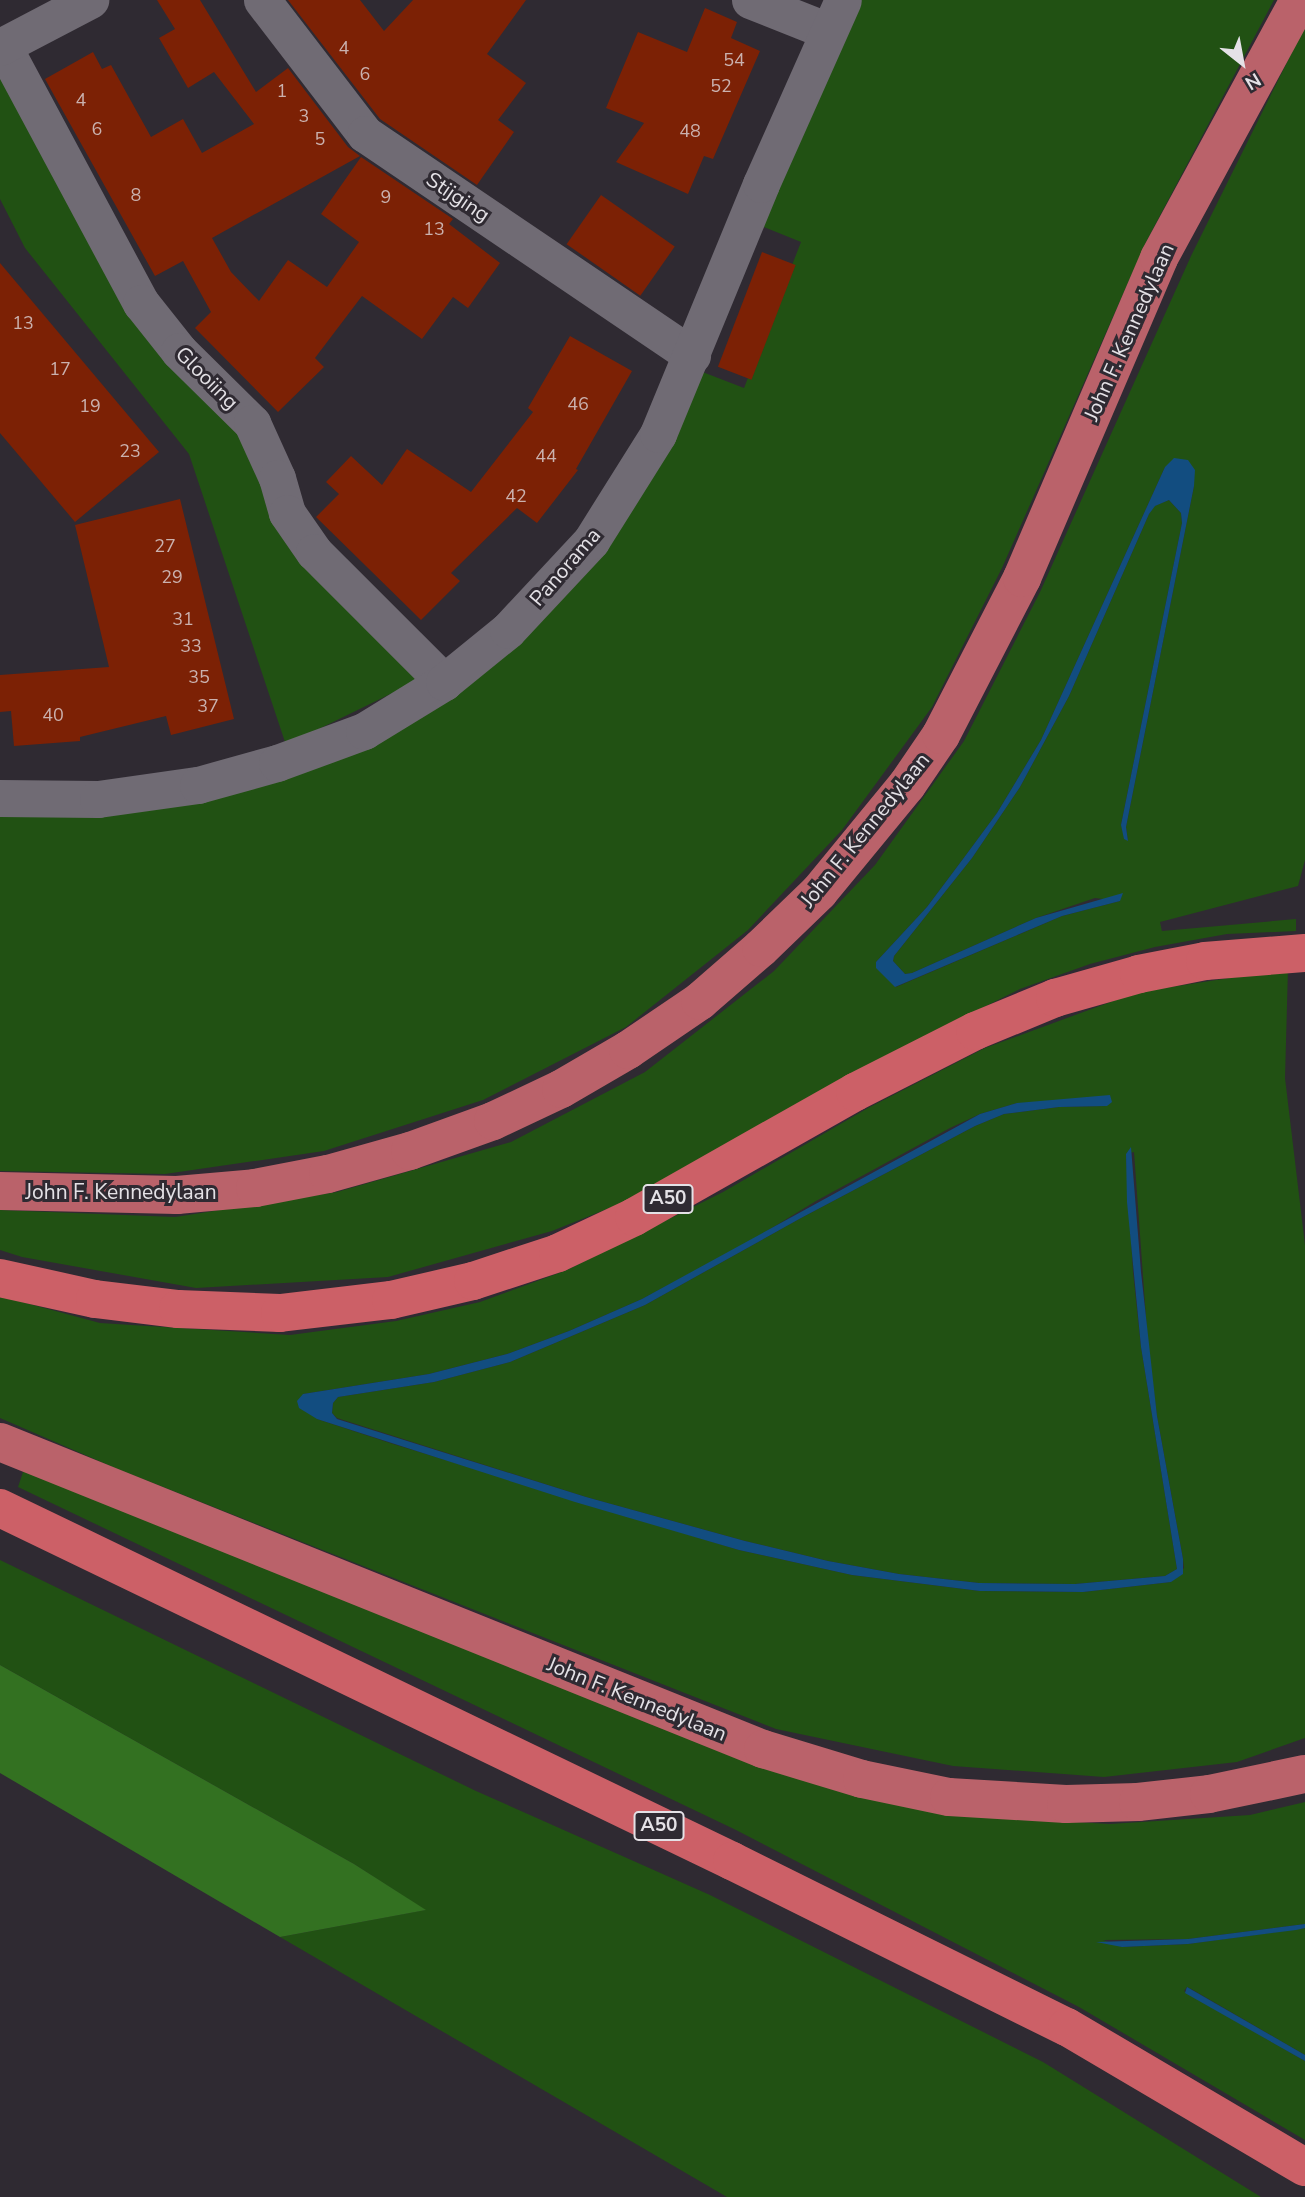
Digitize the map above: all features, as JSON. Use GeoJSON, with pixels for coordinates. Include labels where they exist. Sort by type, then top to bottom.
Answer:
{"type":"FeatureCollection","features":[{"type":"Feature","properties":{"kind":"highway","name":"John F. Kennedylaan"},"geometry":{"type":"LineString","coordinates":[[0,1191],[177,1195],[255,1188],[328,1174],[410,1151],[493,1121],[573,1082],[628,1050],[700,1001],[761,948],[819,892],[907,785],[941,735],[1022,578],[1159,258],[1299,0]]}},
{"type":"Feature","properties":{"kind":"highway","name":"A50"},"geometry":{"type":"LineString","coordinates":[[0,1278],[95,1299],[178,1309],[280,1313],[391,1300],[473,1281],[558,1253],[634,1217],[855,1092],[975,1031],[1055,998],[1139,974],[1205,961],[1305,953]]}},
{"type":"Feature","properties":{"kind":"highway","name":"John F. Kennedylaan"},"geometry":{"type":"LineString","coordinates":[[0,1442],[763,1749],[862,1779],[949,1797],[1066,1804],[1138,1802],[1209,1794],[1305,1774]]}},
{"type":"Feature","properties":{"kind":"highway","name":"A50"},"geometry":{"type":"LineString","coordinates":[[0,1508],[720,1855],[1067,2027],[1305,2167]]}},
{"type":"Feature","properties":{"kind":"street"},"geometry":{"type":"LineString","coordinates":[[2,46],[90,0]]}},
{"type":"Feature","properties":{"kind":"street","name":"Stijging"},"geometry":{"type":"LineString","coordinates":[[262,0],[365,134],[692,355]]}},
{"type":"Feature","properties":{"kind":"street"},"geometry":{"type":"LineString","coordinates":[[750,0],[835,16]]}},
{"type":"Feature","properties":{"kind":"street","name":"Panorama"},"geometry":{"type":"LineString","coordinates":[[0,798],[98,799],[198,785],[277,763],[363,730],[444,682],[508,630],[592,541],[658,434],[835,16]]}},
{"type":"Feature","properties":{"kind":"street","name":"Glooiing"},"geometry":{"type":"LineString","coordinates":[[2,46],[141,303],[179,351],[252,423],[277,478],[287,513],[314,552],[444,682]]}},
{"type":"Feature","properties":{"kind":"green space"},"geometry":{"type":"Polygon","coordinates":[[[854,0],[1274,0],[1146,242],[1002,568],[932,707],[842,830],[748,930],[626,1027],[483,1100],[324,1151],[165,1174],[0,1171],[0,811],[133,807],[474,674],[700,371],[744,388],[801,242],[759,225],[854,0]]]}},
{"type":"Feature","properties":{"kind":"green space"},"geometry":{"type":"Polygon","coordinates":[[[1305,26],[1305,860],[1298,886],[1160,922],[1162,931],[1296,919],[1296,931],[1227,934],[1155,947],[1090,964],[1020,989],[870,1064],[627,1201],[552,1231],[388,1277],[196,1288],[22,1257],[0,1250],[0,1210],[175,1217],[337,1192],[511,1142],[645,1072],[774,971],[875,865],[964,741],[1040,592],[1191,256],[1305,26]],[[1165,467],[1041,740],[997,813],[963,859],[927,907],[876,962],[896,987],[1062,916],[1120,901],[1095,898],[1036,918],[912,973],[905,974],[893,961],[894,956],[972,858],[1020,787],[1069,696],[1149,514],[1154,506],[1169,500],[1181,513],[1182,523],[1121,825],[1128,841],[1126,827],[1194,486],[1165,467]]]}},
{"type":"Feature","properties":{"kind":"green space"},"geometry":{"type":"Polygon","coordinates":[[[0,64],[244,432],[419,680],[286,745],[189,454],[25,248],[0,199],[0,64]]]}},
{"type":"Feature","properties":{"kind":"green space"},"geometry":{"type":"Polygon","coordinates":[[[1288,969],[1285,1078],[1305,1245],[1305,1738],[1237,1762],[1104,1777],[953,1766],[776,1729],[115,1468],[0,1418],[0,1296],[100,1323],[290,1335],[396,1321],[480,1302],[567,1270],[723,1192],[868,1108],[985,1048],[1138,992],[1288,969]],[[1017,1103],[980,1114],[816,1201],[749,1242],[642,1299],[569,1331],[507,1354],[429,1374],[303,1394],[317,1419],[739,1550],[852,1575],[980,1591],[1083,1592],[1171,1582],[1184,1568],[1157,1416],[1148,1345],[1134,1152],[1126,1154],[1133,1272],[1141,1347],[1177,1569],[1165,1576],[1075,1584],[979,1583],[899,1574],[828,1561],[586,1497],[337,1418],[332,1413],[333,1403],[338,1397],[434,1382],[510,1362],[645,1305],[801,1218],[975,1126],[1004,1114],[1059,1107],[1106,1106],[1017,1103]]]}},
{"type":"Feature","properties":{"kind":"green space"},"geometry":{"type":"Polygon","coordinates":[[[24,1469],[952,1815],[1110,1824],[1250,1815],[1305,1802],[1305,1924],[1188,1939],[1103,1940],[1122,1947],[1188,1944],[1305,1928],[1305,2055],[1193,1990],[1187,1987],[1184,1991],[1305,2061],[1305,2140],[1079,2007],[736,1830],[18,1487],[24,1469]]]}},
{"type":"Feature","properties":{"kind":"green space"},"geometry":{"type":"Polygon","coordinates":[[[0,1560],[476,1791],[710,1895],[1043,2062],[1261,2197],[727,2197],[280,1937],[425,1910],[354,1864],[0,1665],[0,1560]]]}},
{"type":"Feature","properties":{"kind":"green space"},"geometry":{"type":"Polygon","coordinates":[[[0,1665],[354,1864],[426,1910],[280,1937],[0,1773],[0,1665]]]}},
{"type":"Feature","properties":{"kind":"water"},"geometry":{"type":"Polygon","coordinates":[[[1174,458],[1188,460],[1195,470],[1194,486],[1126,827],[1128,841],[1124,839],[1121,825],[1182,523],[1181,513],[1169,500],[1155,506],[1149,514],[1069,696],[1020,787],[972,858],[894,956],[893,961],[905,974],[912,973],[1036,918],[1123,893],[1120,901],[1062,916],[895,987],[876,968],[876,962],[927,907],[963,859],[997,813],[1041,740],[1165,467],[1174,458]]]}},
{"type":"Feature","properties":{"kind":"water"},"geometry":{"type":"Polygon","coordinates":[[[1110,1095],[1112,1102],[1107,1106],[1059,1107],[1004,1114],[975,1126],[801,1218],[645,1305],[510,1362],[434,1382],[338,1397],[333,1403],[332,1413],[337,1419],[586,1497],[828,1561],[899,1574],[979,1583],[1075,1584],[1165,1576],[1177,1569],[1141,1347],[1127,1202],[1126,1154],[1131,1147],[1157,1416],[1183,1559],[1183,1574],[1171,1582],[1083,1592],[980,1591],[852,1575],[739,1550],[575,1502],[317,1419],[299,1408],[297,1401],[303,1394],[429,1374],[507,1354],[569,1331],[642,1299],[980,1114],[1017,1103],[1110,1095]]]}},
{"type":"Feature","properties":{"kind":"water"},"geometry":{"type":"Polygon","coordinates":[[[1305,1924],[1305,1928],[1296,1930],[1188,1944],[1122,1947],[1096,1942],[1188,1939],[1305,1924]]]}},
{"type":"Feature","properties":{"kind":"water"},"geometry":{"type":"Polygon","coordinates":[[[1187,1987],[1305,2055],[1305,2061],[1185,1993],[1187,1987]]]}},
{"type":"Feature","properties":{"kind":"building"},"geometry":{"type":"Polygon","coordinates":[[[157,0],[200,0],[256,92],[288,68],[348,147],[360,156],[212,238],[231,272],[259,301],[288,260],[327,287],[359,242],[321,214],[361,157],[453,219],[449,224],[500,263],[468,308],[453,297],[422,339],[362,296],[315,358],[324,367],[278,412],[195,328],[211,312],[183,261],[155,276],[45,79],[93,52],[102,69],[111,65],[151,137],[183,119],[202,153],[254,124],[214,72],[188,88],[159,38],[175,29],[157,0]]]}},
{"type":"Feature","properties":{"kind":"building"},"geometry":{"type":"Polygon","coordinates":[[[288,0],[360,0],[384,31],[413,0],[526,0],[487,54],[526,83],[498,120],[514,132],[477,185],[380,119],[288,0]]]}},
{"type":"Feature","properties":{"kind":"building"},"geometry":{"type":"Polygon","coordinates":[[[705,8],[737,22],[731,38],[760,51],[713,159],[704,156],[688,194],[616,162],[644,123],[606,108],[638,32],[687,52],[705,8]]]}},
{"type":"Feature","properties":{"kind":"building"},"geometry":{"type":"Polygon","coordinates":[[[601,195],[675,247],[640,296],[567,244],[601,195]]]}},
{"type":"Feature","properties":{"kind":"building"},"geometry":{"type":"Polygon","coordinates":[[[762,252],[796,265],[752,380],[718,367],[762,252]]]}},
{"type":"Feature","properties":{"kind":"building"},"geometry":{"type":"Polygon","coordinates":[[[0,263],[159,452],[75,522],[0,433],[0,263]]]}},
{"type":"Feature","properties":{"kind":"building"},"geometry":{"type":"Polygon","coordinates":[[[570,336],[632,371],[576,469],[578,470],[537,523],[517,508],[451,573],[460,581],[421,620],[316,517],[339,494],[326,482],[351,456],[382,485],[407,449],[471,492],[533,412],[528,408],[570,336]]]}},
{"type":"Feature","properties":{"kind":"building"},"geometry":{"type":"Polygon","coordinates":[[[180,499],[234,719],[171,735],[166,716],[80,737],[80,741],[14,746],[11,711],[0,712],[0,675],[109,667],[75,525],[180,499]]]}}]}
